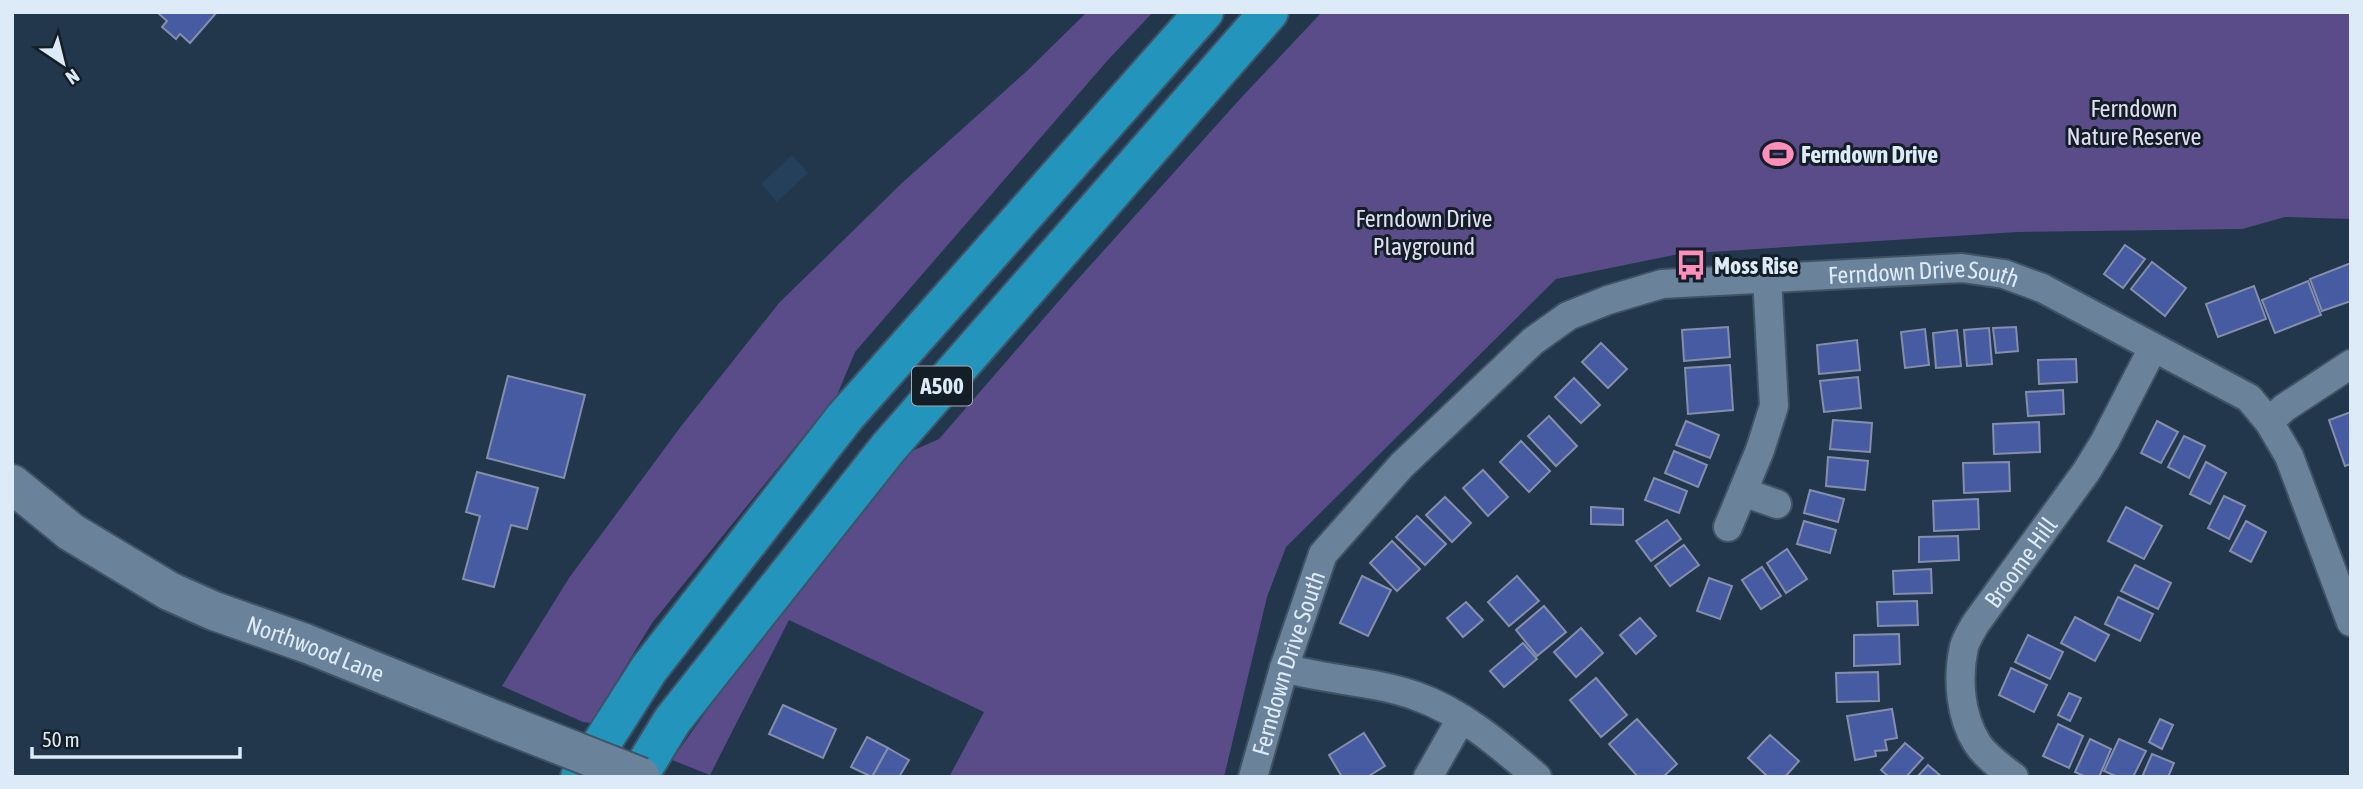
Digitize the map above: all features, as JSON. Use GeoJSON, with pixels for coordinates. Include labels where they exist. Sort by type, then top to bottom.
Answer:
{"type":"FeatureCollection","features":[{"type":"Feature","properties":{"kind":"highway","name":"A500"},"geometry":{"type":"LineString","coordinates":[[580,777],[649,669],[845,417],[1204,12]]}},
{"type":"Feature","properties":{"kind":"highway","name":"A500"},"geometry":{"type":"LineString","coordinates":[[640,777],[672,720],[888,448],[1269,12]]}},
{"type":"Feature","properties":{"kind":"street","name":"Ferndown Drive South"},"geometry":{"type":"LineString","coordinates":[[1253,777],[1284,667],[1323,554],[1402,464],[1533,341],[1568,316],[1608,300],[1662,284],[1962,268],[2004,274],[2042,288],[2249,398],[2269,422],[2289,456],[2351,622]]}},
{"type":"Feature","properties":{"kind":"street"},"geometry":{"type":"LineString","coordinates":[[1728,527],[1760,450],[1774,406],[1767,278]]}},
{"type":"Feature","properties":{"kind":"street","name":"Broome Hill"},"geometry":{"type":"LineString","coordinates":[[2014,777],[1978,745],[1970,727],[1963,708],[1960,678],[1964,645],[1976,623],[2086,472],[2153,348]]}},
{"type":"Feature","properties":{"kind":"street"},"geometry":{"type":"LineString","coordinates":[[2269,422],[2284,408],[2351,364]]}},
{"type":"Feature","properties":{"kind":"street","name":"Northwood Lane"},"geometry":{"type":"LineString","coordinates":[[12,484],[71,532],[169,591],[640,777]]}},
{"type":"Feature","properties":{"kind":"street"},"geometry":{"type":"LineString","coordinates":[[1743,492],[1777,504]]}},
{"type":"Feature","properties":{"kind":"street"},"geometry":{"type":"LineString","coordinates":[[1284,667],[1417,696],[1495,741],[1537,777]]}},
{"type":"Feature","properties":{"kind":"street"},"geometry":{"type":"LineString","coordinates":[[1428,777],[1461,719]]}},
{"type":"Feature","properties":{"kind":"shaded area"},"geometry":{"type":"Polygon","coordinates":[[[792,155],[808,173],[777,202],[761,184],[792,155]]]}},
{"type":"Feature","properties":{"kind":"green space"},"geometry":{"type":"Polygon","coordinates":[[[1087,12],[1153,12],[1107,61],[855,352],[837,395],[652,623],[591,723],[583,722],[502,686],[569,578],[682,425],[779,303],[902,183],[1028,70],[1087,12]]]}},
{"type":"Feature","properties":{"kind":"green space"},"geometry":{"type":"Polygon","coordinates":[[[1322,12],[2351,12],[2351,219],[2285,217],[2242,229],[2017,232],[1679,254],[1556,279],[1286,547],[1267,597],[1224,777],[949,777],[984,712],[789,620],[710,775],[672,760],[771,619],[905,454],[939,439],[1078,279],[1322,12]]]}},
{"type":"Feature","properties":{"kind":"building"},"geometry":{"type":"Polygon","coordinates":[[[157,12],[217,12],[190,43],[180,34],[176,39],[162,27],[167,21],[157,12]]]}},
{"type":"Feature","properties":{"kind":"building"},"geometry":{"type":"Polygon","coordinates":[[[2125,245],[2145,259],[2123,288],[2104,274],[2125,245]]]}},
{"type":"Feature","properties":{"kind":"building"},"geometry":{"type":"Polygon","coordinates":[[[2152,262],[2186,288],[2165,316],[2131,289],[2152,262]]]}},
{"type":"Feature","properties":{"kind":"building"},"geometry":{"type":"Polygon","coordinates":[[[2351,263],[2351,301],[2322,311],[2310,279],[2351,263]]]}},
{"type":"Feature","properties":{"kind":"building"},"geometry":{"type":"Polygon","coordinates":[[[2308,281],[2321,315],[2275,333],[2262,300],[2308,281]]]}},
{"type":"Feature","properties":{"kind":"building"},"geometry":{"type":"Polygon","coordinates":[[[2254,286],[2266,319],[2218,337],[2206,304],[2254,286]]]}},
{"type":"Feature","properties":{"kind":"building"},"geometry":{"type":"Polygon","coordinates":[[[1728,327],[1730,357],[1684,361],[1682,330],[1728,327]]]}},
{"type":"Feature","properties":{"kind":"building"},"geometry":{"type":"Polygon","coordinates":[[[2016,327],[2018,351],[1996,353],[1993,328],[2016,327]]]}},
{"type":"Feature","properties":{"kind":"building"},"geometry":{"type":"Polygon","coordinates":[[[1989,328],[1992,364],[1967,366],[1964,330],[1989,328]]]}},
{"type":"Feature","properties":{"kind":"building"},"geometry":{"type":"Polygon","coordinates":[[[1925,329],[1929,365],[1905,368],[1901,332],[1925,329]]]}},
{"type":"Feature","properties":{"kind":"building"},"geometry":{"type":"Polygon","coordinates":[[[1957,330],[1961,366],[1936,368],[1933,333],[1957,330]]]}},
{"type":"Feature","properties":{"kind":"building"},"geometry":{"type":"Polygon","coordinates":[[[1857,340],[1860,370],[1819,374],[1817,345],[1857,340]]]}},
{"type":"Feature","properties":{"kind":"building"},"geometry":{"type":"Polygon","coordinates":[[[1601,343],[1627,369],[1608,388],[1582,362],[1601,343]]]}},
{"type":"Feature","properties":{"kind":"building"},"geometry":{"type":"Polygon","coordinates":[[[2076,359],[2077,382],[2039,384],[2038,360],[2076,359]]]}},
{"type":"Feature","properties":{"kind":"building"},"geometry":{"type":"Polygon","coordinates":[[[1730,365],[1733,410],[1688,414],[1685,368],[1730,365]]]}},
{"type":"Feature","properties":{"kind":"building"},"geometry":{"type":"Polygon","coordinates":[[[508,376],[585,395],[564,478],[487,458],[508,376]]]}},
{"type":"Feature","properties":{"kind":"building"},"geometry":{"type":"Polygon","coordinates":[[[1858,377],[1861,408],[1824,412],[1820,381],[1858,377]]]}},
{"type":"Feature","properties":{"kind":"building"},"geometry":{"type":"Polygon","coordinates":[[[1574,378],[1600,405],[1581,423],[1555,397],[1574,378]]]}},
{"type":"Feature","properties":{"kind":"building"},"geometry":{"type":"Polygon","coordinates":[[[2063,390],[2064,414],[2028,416],[2026,392],[2063,390]]]}},
{"type":"Feature","properties":{"kind":"building"},"geometry":{"type":"Polygon","coordinates":[[[2351,412],[2351,464],[2345,466],[2329,420],[2351,412]]]}},
{"type":"Feature","properties":{"kind":"building"},"geometry":{"type":"Polygon","coordinates":[[[1549,416],[1577,446],[1556,466],[1528,436],[1549,416]]]}},
{"type":"Feature","properties":{"kind":"building"},"geometry":{"type":"Polygon","coordinates":[[[1833,420],[1872,423],[1870,452],[1830,449],[1833,420]]]}},
{"type":"Feature","properties":{"kind":"building"},"geometry":{"type":"Polygon","coordinates":[[[1686,421],[1719,435],[1710,458],[1676,445],[1686,421]]]}},
{"type":"Feature","properties":{"kind":"building"},"geometry":{"type":"Polygon","coordinates":[[[2157,421],[2178,432],[2161,463],[2141,453],[2157,421]]]}},
{"type":"Feature","properties":{"kind":"building"},"geometry":{"type":"Polygon","coordinates":[[[2039,422],[2040,452],[1994,454],[1993,424],[2039,422]]]}},
{"type":"Feature","properties":{"kind":"building"},"geometry":{"type":"Polygon","coordinates":[[[2184,436],[2205,446],[2189,478],[2168,467],[2184,436]]]}},
{"type":"Feature","properties":{"kind":"building"},"geometry":{"type":"Polygon","coordinates":[[[1521,441],[1550,471],[1529,492],[1500,462],[1521,441]]]}},
{"type":"Feature","properties":{"kind":"building"},"geometry":{"type":"Polygon","coordinates":[[[1674,451],[1707,465],[1698,487],[1665,473],[1674,451]]]}},
{"type":"Feature","properties":{"kind":"building"},"geometry":{"type":"Polygon","coordinates":[[[1828,457],[1868,461],[1865,490],[1826,486],[1828,457]]]}},
{"type":"Feature","properties":{"kind":"building"},"geometry":{"type":"Polygon","coordinates":[[[2009,462],[2010,491],[1964,493],[1963,463],[2009,462]]]}},
{"type":"Feature","properties":{"kind":"building"},"geometry":{"type":"Polygon","coordinates":[[[2206,462],[2226,473],[2210,504],[2190,494],[2206,462]]]}},
{"type":"Feature","properties":{"kind":"building"},"geometry":{"type":"Polygon","coordinates":[[[1483,470],[1508,497],[1488,516],[1463,488],[1483,470]]]}},
{"type":"Feature","properties":{"kind":"building"},"geometry":{"type":"Polygon","coordinates":[[[477,472],[538,488],[527,529],[511,525],[494,587],[463,579],[480,516],[466,512],[477,472]]]}},
{"type":"Feature","properties":{"kind":"building"},"geometry":{"type":"Polygon","coordinates":[[[1654,478],[1687,491],[1679,513],[1645,500],[1654,478]]]}},
{"type":"Feature","properties":{"kind":"building"},"geometry":{"type":"Polygon","coordinates":[[[1810,490],[1844,499],[1838,522],[1804,513],[1810,490]]]}},
{"type":"Feature","properties":{"kind":"building"},"geometry":{"type":"Polygon","coordinates":[[[2224,496],[2245,506],[2229,539],[2208,528],[2224,496]]]}},
{"type":"Feature","properties":{"kind":"building"},"geometry":{"type":"Polygon","coordinates":[[[1445,497],[1471,523],[1452,542],[1426,515],[1445,497]]]}},
{"type":"Feature","properties":{"kind":"building"},"geometry":{"type":"Polygon","coordinates":[[[1978,499],[1979,529],[1934,531],[1933,501],[1978,499]]]}},
{"type":"Feature","properties":{"kind":"building"},"geometry":{"type":"Polygon","coordinates":[[[1591,507],[1623,509],[1623,525],[1591,524],[1591,507]]]}},
{"type":"Feature","properties":{"kind":"building"},"geometry":{"type":"Polygon","coordinates":[[[2126,507],[2162,526],[2144,559],[2108,541],[2126,507]]]}},
{"type":"Feature","properties":{"kind":"building"},"geometry":{"type":"Polygon","coordinates":[[[1417,516],[1446,544],[1425,565],[1396,537],[1417,516]]]}},
{"type":"Feature","properties":{"kind":"building"},"geometry":{"type":"Polygon","coordinates":[[[1667,520],[1681,539],[1651,561],[1636,541],[1667,520]]]}},
{"type":"Feature","properties":{"kind":"building"},"geometry":{"type":"Polygon","coordinates":[[[1804,521],[1836,530],[1830,553],[1797,544],[1804,521]]]}},
{"type":"Feature","properties":{"kind":"building"},"geometry":{"type":"Polygon","coordinates":[[[2246,521],[2266,532],[2251,562],[2230,551],[2246,521]]]}},
{"type":"Feature","properties":{"kind":"building"},"geometry":{"type":"Polygon","coordinates":[[[1958,536],[1959,560],[1919,562],[1919,537],[1958,536]]]}},
{"type":"Feature","properties":{"kind":"building"},"geometry":{"type":"Polygon","coordinates":[[[1392,541],[1420,569],[1397,591],[1370,563],[1392,541]]]}},
{"type":"Feature","properties":{"kind":"building"},"geometry":{"type":"Polygon","coordinates":[[[1684,545],[1699,565],[1670,586],[1655,566],[1684,545]]]}},
{"type":"Feature","properties":{"kind":"building"},"geometry":{"type":"Polygon","coordinates":[[[1787,549],[1807,579],[1786,593],[1767,563],[1787,549]]]}},
{"type":"Feature","properties":{"kind":"building"},"geometry":{"type":"Polygon","coordinates":[[[2135,565],[2171,583],[2158,609],[2121,591],[2135,565]]]}},
{"type":"Feature","properties":{"kind":"building"},"geometry":{"type":"Polygon","coordinates":[[[1762,567],[1781,596],[1761,609],[1742,580],[1762,567]]]}},
{"type":"Feature","properties":{"kind":"building"},"geometry":{"type":"Polygon","coordinates":[[[1931,569],[1932,593],[1894,594],[1893,571],[1931,569]]]}},
{"type":"Feature","properties":{"kind":"building"},"geometry":{"type":"Polygon","coordinates":[[[1362,576],[1391,590],[1368,636],[1340,623],[1362,576]]]}},
{"type":"Feature","properties":{"kind":"building"},"geometry":{"type":"Polygon","coordinates":[[[1517,576],[1539,601],[1509,626],[1488,602],[1517,576]]]}},
{"type":"Feature","properties":{"kind":"building"},"geometry":{"type":"Polygon","coordinates":[[[1709,578],[1732,586],[1720,619],[1697,611],[1709,578]]]}},
{"type":"Feature","properties":{"kind":"building"},"geometry":{"type":"Polygon","coordinates":[[[2118,597],[2153,614],[2140,641],[2105,624],[2118,597]]]}},
{"type":"Feature","properties":{"kind":"building"},"geometry":{"type":"Polygon","coordinates":[[[1917,601],[1918,625],[1878,626],[1877,602],[1917,601]]]}},
{"type":"Feature","properties":{"kind":"building"},"geometry":{"type":"Polygon","coordinates":[[[1466,602],[1483,620],[1463,637],[1447,618],[1466,602]]]}},
{"type":"Feature","properties":{"kind":"building"},"geometry":{"type":"Polygon","coordinates":[[[1544,606],[1566,632],[1537,656],[1516,630],[1544,606]]]}},
{"type":"Feature","properties":{"kind":"building"},"geometry":{"type":"Polygon","coordinates":[[[2075,617],[2109,635],[2095,661],[2061,643],[2075,617]]]}},
{"type":"Feature","properties":{"kind":"building"},"geometry":{"type":"Polygon","coordinates":[[[1640,618],[1656,636],[1636,654],[1620,635],[1640,618]]]}},
{"type":"Feature","properties":{"kind":"building"},"geometry":{"type":"Polygon","coordinates":[[[1581,628],[1603,653],[1576,677],[1554,652],[1581,628]]]}},
{"type":"Feature","properties":{"kind":"building"},"geometry":{"type":"Polygon","coordinates":[[[1899,634],[1900,664],[1854,666],[1854,635],[1899,634]]]}},
{"type":"Feature","properties":{"kind":"building"},"geometry":{"type":"Polygon","coordinates":[[[2028,635],[2063,652],[2050,679],[2015,662],[2028,635]]]}},
{"type":"Feature","properties":{"kind":"building"},"geometry":{"type":"Polygon","coordinates":[[[1523,643],[1537,659],[1504,687],[1490,671],[1523,643]]]}},
{"type":"Feature","properties":{"kind":"building"},"geometry":{"type":"Polygon","coordinates":[[[2011,668],[2047,685],[2034,712],[1999,695],[2011,668]]]}},
{"type":"Feature","properties":{"kind":"building"},"geometry":{"type":"Polygon","coordinates":[[[1878,672],[1879,701],[1837,702],[1836,673],[1878,672]]]}},
{"type":"Feature","properties":{"kind":"building"},"geometry":{"type":"Polygon","coordinates":[[[1596,678],[1627,715],[1601,737],[1570,700],[1596,678]]]}},
{"type":"Feature","properties":{"kind":"building"},"geometry":{"type":"Polygon","coordinates":[[[2069,693],[2081,698],[2070,721],[2058,715],[2069,693]]]}},
{"type":"Feature","properties":{"kind":"building"},"geometry":{"type":"Polygon","coordinates":[[[783,705],[836,729],[823,758],[769,734],[783,705]]]}},
{"type":"Feature","properties":{"kind":"building"},"geometry":{"type":"Polygon","coordinates":[[[1892,709],[1897,738],[1885,740],[1887,750],[1875,751],[1876,756],[1855,760],[1847,716],[1892,709]]]}},
{"type":"Feature","properties":{"kind":"building"},"geometry":{"type":"Polygon","coordinates":[[[1637,719],[1677,764],[1663,777],[1638,777],[1609,744],[1637,719]]]}},
{"type":"Feature","properties":{"kind":"building"},"geometry":{"type":"Polygon","coordinates":[[[2160,719],[2173,725],[2162,749],[2149,742],[2160,719]]]}},
{"type":"Feature","properties":{"kind":"building"},"geometry":{"type":"Polygon","coordinates":[[[2058,724],[2083,736],[2069,768],[2043,756],[2058,724]]]}},
{"type":"Feature","properties":{"kind":"building"},"geometry":{"type":"Polygon","coordinates":[[[1364,733],[1385,766],[1367,777],[1342,777],[1329,755],[1364,733]]]}},
{"type":"Feature","properties":{"kind":"building"},"geometry":{"type":"Polygon","coordinates":[[[1770,735],[1799,761],[1785,777],[1768,777],[1748,758],[1770,735]]]}},
{"type":"Feature","properties":{"kind":"building"},"geometry":{"type":"Polygon","coordinates":[[[867,737],[888,748],[872,777],[851,767],[867,737]]]}},
{"type":"Feature","properties":{"kind":"building"},"geometry":{"type":"Polygon","coordinates":[[[2090,739],[2111,749],[2099,777],[2086,777],[2075,772],[2090,739]]]}},
{"type":"Feature","properties":{"kind":"building"},"geometry":{"type":"Polygon","coordinates":[[[2119,739],[2146,751],[2133,777],[2118,777],[2104,771],[2119,739]]]}},
{"type":"Feature","properties":{"kind":"building"},"geometry":{"type":"Polygon","coordinates":[[[1905,743],[1923,758],[1906,777],[1889,777],[1881,770],[1905,743]]]}},
{"type":"Feature","properties":{"kind":"building"},"geometry":{"type":"Polygon","coordinates":[[[888,748],[909,760],[899,777],[872,777],[888,748]]]}},
{"type":"Feature","properties":{"kind":"building"},"geometry":{"type":"Polygon","coordinates":[[[2152,754],[2174,763],[2168,777],[2142,777],[2152,754]]]}},
{"type":"Feature","properties":{"kind":"building"},"geometry":{"type":"Polygon","coordinates":[[[1928,765],[1942,777],[1917,777],[1928,765]]]}},
{"type":"Feature","properties":{"kind":"place","name":"Ferndown Drive"},"geometry":{"type":"Point","coordinates":[1778,154]}},
{"type":"Feature","properties":{"kind":"place","name":"Moss Rise"},"geometry":{"type":"Point","coordinates":[1691,265]}},
{"type":"Feature","properties":{"kind":"park label","name":"Ferndown Nature Reserve"},"geometry":{"type":"Point","coordinates":[2134,122]}},
{"type":"Feature","properties":{"kind":"park label","name":"Ferndown Drive Playground"},"geometry":{"type":"Point","coordinates":[1424,232]}}]}
